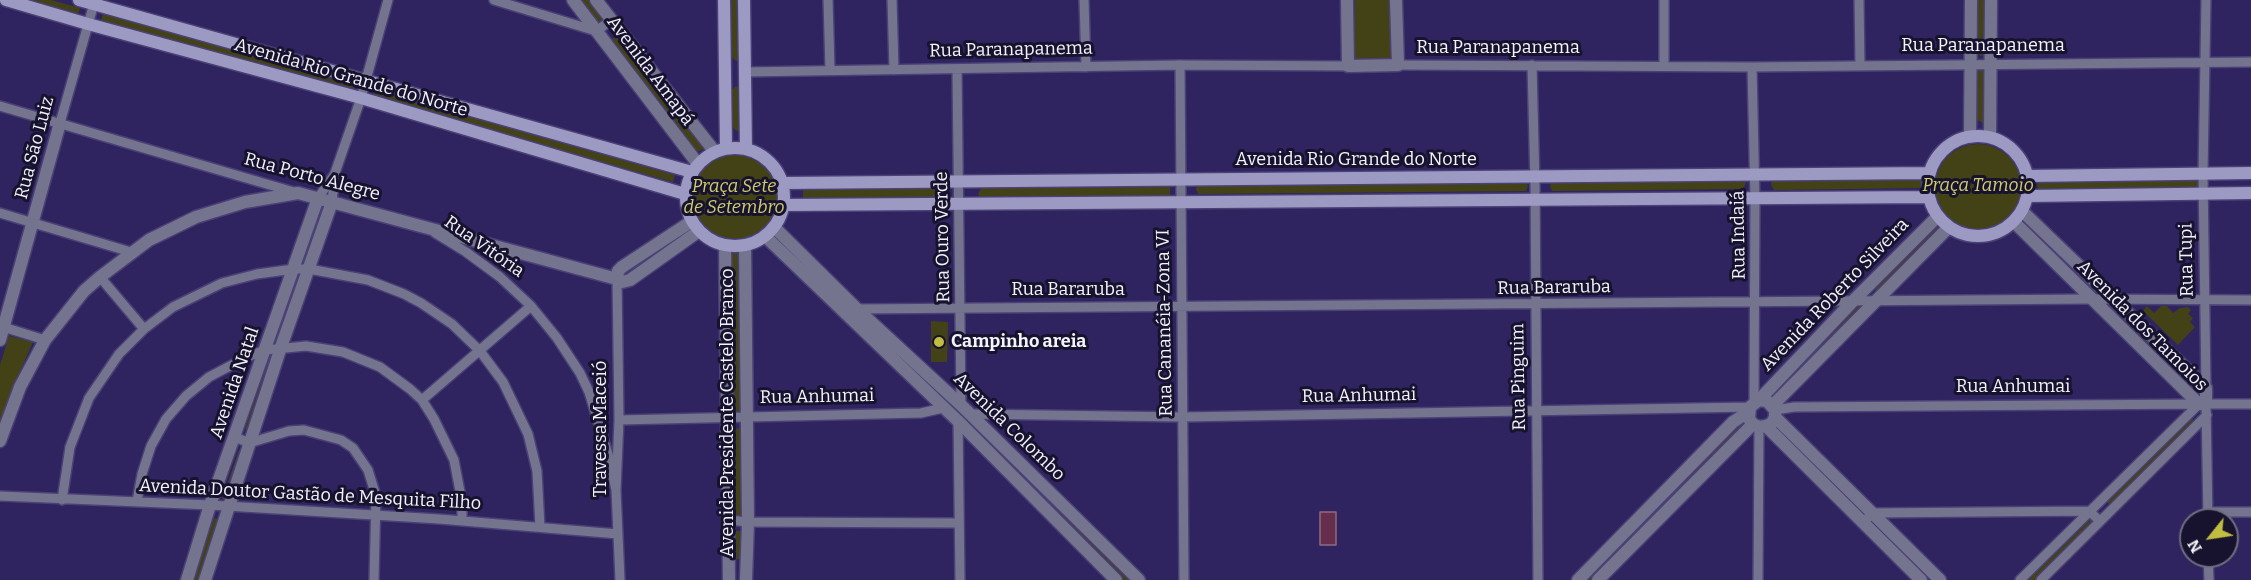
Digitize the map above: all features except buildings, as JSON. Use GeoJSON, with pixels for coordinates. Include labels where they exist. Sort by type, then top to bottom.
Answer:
{"type":"FeatureCollection","features":[{"type":"Feature","properties":{"kind":"main road","name":"Avenida Rio Grande do Norte"},"geometry":{"type":"LineString","coordinates":[[6,0],[360,98],[685,194]]}},
{"type":"Feature","properties":{"kind":"main road","name":"Avenida Rio Grande do Norte"},"geometry":{"type":"LineString","coordinates":[[78,0],[94,2],[366,79],[695,168]]}},
{"type":"Feature","properties":{"kind":"main road"},"geometry":{"type":"LineString","coordinates":[[720,150],[726,72],[724,0]]}},
{"type":"Feature","properties":{"kind":"main road"},"geometry":{"type":"LineString","coordinates":[[744,0],[746,149]]}},
{"type":"Feature","properties":{"kind":"main road"},"geometry":{"type":"LineString","coordinates":[[726,72],[744,72]]}},
{"type":"Feature","properties":{"kind":"main road"},"geometry":{"type":"LineString","coordinates":[[1970,137],[1990,137],[2014,151],[2022,163],[2027,176],[2028,196],[2022,211],[2004,230],[1982,237],[1960,233],[1949,227],[1938,216],[1929,197],[1930,173],[1934,163],[1949,145],[1970,137]]}},
{"type":"Feature","properties":{"kind":"main road"},"geometry":{"type":"LineString","coordinates":[[746,149],[768,161],[782,183],[783,205],[769,231],[746,245],[726,246],[711,240],[695,226],[685,194],[695,168],[720,150],[746,149]]}},
{"type":"Feature","properties":{"kind":"main road","name":"Avenida Rio Grande do Norte"},"geometry":{"type":"LineString","coordinates":[[782,183],[1930,173]]}},
{"type":"Feature","properties":{"kind":"main road"},"geometry":{"type":"LineString","coordinates":[[2027,176],[2251,173]]}},
{"type":"Feature","properties":{"kind":"main road"},"geometry":{"type":"LineString","coordinates":[[2028,196],[2251,193]]}},
{"type":"Feature","properties":{"kind":"main road"},"geometry":{"type":"LineString","coordinates":[[783,205],[1929,197]]}},
{"type":"Feature","properties":{"kind":"street"},"geometry":{"type":"LineString","coordinates":[[332,201],[335,173],[366,79],[388,0]]}},
{"type":"Feature","properties":{"kind":"street"},"geometry":{"type":"LineString","coordinates":[[494,0],[596,31],[612,20]]}},
{"type":"Feature","properties":{"kind":"street","name":"Avenida Amapá"},"geometry":{"type":"LineString","coordinates":[[573,0],[695,168]]}},
{"type":"Feature","properties":{"kind":"street","name":"Avenida Amapá"},"geometry":{"type":"LineString","coordinates":[[596,0],[720,150]]}},
{"type":"Feature","properties":{"kind":"street"},"geometry":{"type":"LineString","coordinates":[[828,0],[831,70]]}},
{"type":"Feature","properties":{"kind":"street"},"geometry":{"type":"LineString","coordinates":[[892,0],[894,70]]}},
{"type":"Feature","properties":{"kind":"street"},"geometry":{"type":"LineString","coordinates":[[1084,0],[1086,67]]}},
{"type":"Feature","properties":{"kind":"street"},"geometry":{"type":"LineString","coordinates":[[1347,0],[1348,66]]}},
{"type":"Feature","properties":{"kind":"street"},"geometry":{"type":"LineString","coordinates":[[1396,0],[1398,65]]}},
{"type":"Feature","properties":{"kind":"street"},"geometry":{"type":"LineString","coordinates":[[1664,0],[1664,66]]}},
{"type":"Feature","properties":{"kind":"street"},"geometry":{"type":"LineString","coordinates":[[1859,0],[1860,65]]}},
{"type":"Feature","properties":{"kind":"street"},"geometry":{"type":"LineString","coordinates":[[1970,137],[1971,0]]}},
{"type":"Feature","properties":{"kind":"street"},"geometry":{"type":"LineString","coordinates":[[1990,137],[1991,0]]}},
{"type":"Feature","properties":{"kind":"street","name":"Rua Tupi"},"geometry":{"type":"LineString","coordinates":[[2206,0],[2203,174],[2206,388],[2204,407],[2208,508]]}},
{"type":"Feature","properties":{"kind":"street","name":"Rua São Luiz"},"geometry":{"type":"LineString","coordinates":[[0,340],[94,2]]}},
{"type":"Feature","properties":{"kind":"street","name":"Rua Paranapanema"},"geometry":{"type":"LineString","coordinates":[[744,72],[1180,65],[1752,67],[1970,63],[2251,62]]}},
{"type":"Feature","properties":{"kind":"street","name":"Rua Cananéia-Zona VI"},"geometry":{"type":"LineString","coordinates":[[1180,65],[1179,203],[1184,580]]}},
{"type":"Feature","properties":{"kind":"street","name":"Rua Pinguim"},"geometry":{"type":"LineString","coordinates":[[1532,65],[1538,580]]}},
{"type":"Feature","properties":{"kind":"street","name":"Rua Indaiá"},"geometry":{"type":"LineString","coordinates":[[1752,67],[1756,302],[1761,413],[1758,580]]}},
{"type":"Feature","properties":{"kind":"street","name":"Rua Ouro Verde"},"geometry":{"type":"LineString","coordinates":[[957,70],[961,405]]}},
{"type":"Feature","properties":{"kind":"street","name":"Rua Porto Alegre"},"geometry":{"type":"LineString","coordinates":[[0,106],[298,193],[616,279]]}},
{"type":"Feature","properties":{"kind":"street"},"geometry":{"type":"LineString","coordinates":[[318,198],[335,173]]}},
{"type":"Feature","properties":{"kind":"street"},"geometry":{"type":"LineString","coordinates":[[0,437],[20,387],[45,340],[70,307],[100,276],[149,240],[196,217],[246,202],[298,193]]}},
{"type":"Feature","properties":{"kind":"street","name":"Avenida Natal"},"geometry":{"type":"LineString","coordinates":[[187,580],[210,505],[318,198]]}},
{"type":"Feature","properties":{"kind":"street","name":"Avenida Natal"},"geometry":{"type":"LineString","coordinates":[[205,580],[281,347],[332,201]]}},
{"type":"Feature","properties":{"kind":"street","name":"Avenida dos Tamoios"},"geometry":{"type":"LineString","coordinates":[[2022,211],[2206,388]]}},
{"type":"Feature","properties":{"kind":"street"},"geometry":{"type":"LineString","coordinates":[[0,213],[131,252]]}},
{"type":"Feature","properties":{"kind":"street","name":"Avenida Roberto Silveira"},"geometry":{"type":"LineString","coordinates":[[1578,580],[1733,422],[1761,413],[1854,301],[1938,216]]}},
{"type":"Feature","properties":{"kind":"street","name":"Avenida dos Tamoios"},"geometry":{"type":"LineString","coordinates":[[2014,222],[2090,299],[2204,407]]}},
{"type":"Feature","properties":{"kind":"street","name":"Rua Vitória"},"geometry":{"type":"LineString","coordinates":[[422,226],[483,264],[531,306],[569,355],[589,392],[610,461],[616,490]]}},
{"type":"Feature","properties":{"kind":"street"},"geometry":{"type":"LineString","coordinates":[[616,279],[618,270],[622,267],[695,226]]}},
{"type":"Feature","properties":{"kind":"street","name":"Avenida Roberto Silveira"},"geometry":{"type":"LineString","coordinates":[[1598,580],[1761,413],[1949,227]]}},
{"type":"Feature","properties":{"kind":"street","name":"Avenida Colombo"},"geometry":{"type":"LineString","coordinates":[[769,231],[961,405],[1138,580]]}},
{"type":"Feature","properties":{"kind":"street","name":"Avenida Colombo"},"geometry":{"type":"LineString","coordinates":[[769,231],[1116,580]]}},
{"type":"Feature","properties":{"kind":"street","name":"Avenida Presidente Castelo Branco"},"geometry":{"type":"LineString","coordinates":[[746,245],[748,417],[746,580]]}},
{"type":"Feature","properties":{"kind":"street","name":"Avenida Presidente Castelo Branco"},"geometry":{"type":"LineString","coordinates":[[726,246],[729,580]]}},
{"type":"Feature","properties":{"kind":"street"},"geometry":{"type":"LineString","coordinates":[[62,500],[70,447],[89,398],[119,354],[144,328],[173,307],[205,290],[248,276],[309,269],[368,280],[404,294],[437,313],[467,337],[480,351],[513,398],[528,434],[539,480],[540,527]]}},
{"type":"Feature","properties":{"kind":"street"},"geometry":{"type":"LineString","coordinates":[[100,276],[144,328]]}},
{"type":"Feature","properties":{"kind":"street","name":"Travessa Maceió"},"geometry":{"type":"LineString","coordinates":[[616,279],[619,420],[616,490],[620,580]]}},
{"type":"Feature","properties":{"kind":"street","name":"Rua Bararuba"},"geometry":{"type":"LineString","coordinates":[[857,309],[2090,299],[2251,300]]}},
{"type":"Feature","properties":{"kind":"street"},"geometry":{"type":"LineString","coordinates":[[422,400],[531,306]]}},
{"type":"Feature","properties":{"kind":"street"},"geometry":{"type":"LineString","coordinates":[[2,327],[45,340]]}},
{"type":"Feature","properties":{"kind":"street"},"geometry":{"type":"LineString","coordinates":[[137,501],[142,474],[151,446],[176,407],[209,377],[236,362],[265,350],[306,345],[323,347],[361,358],[380,367],[422,400],[454,460],[462,502],[462,520]]}},
{"type":"Feature","properties":{"kind":"street"},"geometry":{"type":"LineString","coordinates":[[943,408],[946,400],[961,405],[967,419],[958,422],[960,580]]}},
{"type":"Feature","properties":{"kind":"street","name":"Rua Anhumai"},"geometry":{"type":"LineString","coordinates":[[961,405],[1183,417],[1536,411],[1761,413],[1794,407],[2204,407],[2251,404]]}},
{"type":"Feature","properties":{"kind":"street","name":"Avenida dos Tamoios"},"geometry":{"type":"LineString","coordinates":[[2020,580],[2089,511],[2204,407]]}},
{"type":"Feature","properties":{"kind":"street","name":"Avenida dos Tamoios"},"geometry":{"type":"LineString","coordinates":[[2041,580],[2100,521],[2204,407]]}},
{"type":"Feature","properties":{"kind":"street","name":"Rua Anhumai"},"geometry":{"type":"LineString","coordinates":[[619,420],[921,413],[943,408]]}},
{"type":"Feature","properties":{"kind":"street"},"geometry":{"type":"LineString","coordinates":[[1761,413],[1868,518],[1940,580]]}},
{"type":"Feature","properties":{"kind":"street"},"geometry":{"type":"LineString","coordinates":[[235,437],[249,443],[289,431],[304,430],[341,440],[353,448],[368,470],[376,496],[374,580]]}},
{"type":"Feature","properties":{"kind":"street","name":"Avenida Doutor Gastão de Mesquita Filho"},"geometry":{"type":"LineString","coordinates":[[0,496],[137,501],[462,520],[618,534]]}},
{"type":"Feature","properties":{"kind":"street"},"geometry":{"type":"LineString","coordinates":[[1868,518],[2089,511],[2100,521]]}},
{"type":"Feature","properties":{"kind":"street"},"geometry":{"type":"LineString","coordinates":[[1868,518],[1921,580]]}},
{"type":"Feature","properties":{"kind":"street"},"geometry":{"type":"LineString","coordinates":[[729,520],[959,523]]}},
{"type":"Feature","properties":{"kind":"street"},"geometry":{"type":"LineString","coordinates":[[729,565],[746,566]]}},
{"type":"Feature","properties":{"kind":"green space"},"geometry":{"type":"Polygon","coordinates":[[[26,0],[51,0],[80,8],[78,15],[26,0]]]}},
{"type":"Feature","properties":{"kind":"green space"},"geometry":{"type":"Polygon","coordinates":[[[577,0],[592,0],[603,18],[601,21],[594,23],[577,0]]]}},
{"type":"Feature","properties":{"kind":"green space"},"geometry":{"type":"Polygon","coordinates":[[[730,0],[740,0],[740,60],[736,61],[731,57],[730,0]]]}},
{"type":"Feature","properties":{"kind":"green space"},"geometry":{"type":"Polygon","coordinates":[[[1355,0],[1392,0],[1392,61],[1355,62],[1355,0]]]}},
{"type":"Feature","properties":{"kind":"green space"},"geometry":{"type":"Polygon","coordinates":[[[1976,0],[1987,0],[1985,55],[1981,56],[1976,53],[1976,0]]]}},
{"type":"Feature","properties":{"kind":"green space"},"geometry":{"type":"Polygon","coordinates":[[[103,13],[355,86],[353,93],[101,21],[103,13]]]}},
{"type":"Feature","properties":{"kind":"green space"},"geometry":{"type":"Polygon","coordinates":[[[619,35],[704,147],[702,150],[694,153],[610,40],[619,35]]]}},
{"type":"Feature","properties":{"kind":"green space"},"geometry":{"type":"Polygon","coordinates":[[[1979,68],[1985,69],[1986,120],[1983,123],[1976,117],[1979,68]]]}},
{"type":"Feature","properties":{"kind":"green space"},"geometry":{"type":"Polygon","coordinates":[[[736,86],[741,90],[742,127],[739,131],[732,127],[732,90],[736,86]]]}},
{"type":"Feature","properties":{"kind":"green space"},"geometry":{"type":"Polygon","coordinates":[[[374,90],[675,175],[673,182],[372,98],[374,90]]]}},
{"type":"Feature","properties":{"kind":"green space","name":"Praça Tamoio"},"geometry":{"type":"Polygon","coordinates":[[[1978,144],[2002,151],[2014,163],[2021,187],[2014,211],[2002,223],[1978,230],[1954,223],[1942,211],[1935,187],[1942,163],[1954,151],[1978,144]]]}},
{"type":"Feature","properties":{"kind":"green space","name":"Praça Sete de Setembro"},"geometry":{"type":"Polygon","coordinates":[[[727,155],[743,155],[759,162],[770,173],[777,189],[774,213],[765,227],[743,239],[727,239],[711,232],[700,221],[693,205],[693,189],[700,173],[711,162],[727,155]]]}},
{"type":"Feature","properties":{"kind":"green space"},"geometry":{"type":"Polygon","coordinates":[[[1919,177],[1922,183],[1920,188],[1774,190],[1771,184],[1773,178],[1919,177]]]}},
{"type":"Feature","properties":{"kind":"green space"},"geometry":{"type":"Polygon","coordinates":[[[2041,179],[2192,179],[2197,180],[2198,189],[2039,190],[2037,185],[2041,179]]]}},
{"type":"Feature","properties":{"kind":"green space"},"geometry":{"type":"Polygon","coordinates":[[[1552,180],[1745,180],[1746,183],[1743,189],[1552,191],[1550,186],[1552,180]]]}},
{"type":"Feature","properties":{"kind":"green space"},"geometry":{"type":"Polygon","coordinates":[[[1526,182],[1528,186],[1526,191],[1198,194],[1196,189],[1198,183],[1526,182]]]}},
{"type":"Feature","properties":{"kind":"green space"},"geometry":{"type":"Polygon","coordinates":[[[1170,187],[1170,198],[981,199],[978,194],[981,188],[1170,187]]]}},
{"type":"Feature","properties":{"kind":"green space"},"geometry":{"type":"Polygon","coordinates":[[[949,188],[949,198],[803,199],[803,189],[949,188]]]}},
{"type":"Feature","properties":{"kind":"green space"},"geometry":{"type":"Polygon","coordinates":[[[2028,221],[2096,288],[2092,293],[2024,224],[2028,221]]]}},
{"type":"Feature","properties":{"kind":"green space"},"geometry":{"type":"Polygon","coordinates":[[[1938,224],[1942,228],[1877,293],[1874,288],[1938,224]]]}},
{"type":"Feature","properties":{"kind":"green space"},"geometry":{"type":"Polygon","coordinates":[[[729,250],[741,250],[741,413],[730,413],[729,250]]]}},
{"type":"Feature","properties":{"kind":"green space"},"geometry":{"type":"Polygon","coordinates":[[[1857,305],[1862,306],[1862,309],[1774,397],[1771,397],[1770,394],[1857,305]]]}},
{"type":"Feature","properties":{"kind":"green space"},"geometry":{"type":"Polygon","coordinates":[[[2111,305],[2197,388],[2193,392],[2107,309],[2111,305]]]}},
{"type":"Feature","properties":{"kind":"green space"},"geometry":{"type":"Polygon","coordinates":[[[2147,306],[2154,313],[2161,306],[2167,306],[2173,313],[2180,308],[2188,307],[2191,310],[2188,314],[2193,318],[2190,322],[2195,327],[2178,345],[2143,311],[2147,306]]]}},
{"type":"Feature","properties":{"kind":"green space","name":"Campinho areia"},"geometry":{"type":"Polygon","coordinates":[[[931,321],[948,322],[947,362],[931,362],[931,321]]]}},
{"type":"Feature","properties":{"kind":"green space"},"geometry":{"type":"Polygon","coordinates":[[[9,336],[33,342],[17,378],[0,428],[0,365],[9,336]]]}},
{"type":"Feature","properties":{"kind":"green space"},"geometry":{"type":"Polygon","coordinates":[[[268,362],[273,364],[250,430],[245,429],[268,362]]]}},
{"type":"Feature","properties":{"kind":"green space"},"geometry":{"type":"Polygon","coordinates":[[[2191,418],[2195,421],[2111,506],[2107,502],[2191,418]]]}},
{"type":"Feature","properties":{"kind":"green space"},"geometry":{"type":"Polygon","coordinates":[[[1744,421],[1748,425],[1592,580],[1584,580],[1744,421]]]}},
{"type":"Feature","properties":{"kind":"green space"},"geometry":{"type":"Polygon","coordinates":[[[974,425],[1130,580],[1123,580],[970,429],[974,425]]]}},
{"type":"Feature","properties":{"kind":"green space"},"geometry":{"type":"Polygon","coordinates":[[[742,428],[744,516],[735,516],[733,429],[742,428]]]}},
{"type":"Feature","properties":{"kind":"green space"},"geometry":{"type":"Polygon","coordinates":[[[239,450],[244,451],[228,500],[222,499],[239,450]]]}},
{"type":"Feature","properties":{"kind":"green space"},"geometry":{"type":"Polygon","coordinates":[[[214,518],[221,520],[201,580],[193,580],[214,518]]]}},
{"type":"Feature","properties":{"kind":"green space"},"geometry":{"type":"Polygon","coordinates":[[[2092,518],[2096,522],[2035,580],[2028,580],[2092,518]]]}},
{"type":"Feature","properties":{"kind":"green space"},"geometry":{"type":"Polygon","coordinates":[[[732,531],[741,531],[742,559],[733,559],[732,531]]]}},
{"type":"Feature","properties":{"kind":"shaded area"},"geometry":{"type":"Polygon","coordinates":[[[1320,512],[1336,512],[1336,545],[1320,545],[1320,512]]]}},
{"type":"Feature","properties":{"kind":"place","name":"Campinho areia"},"geometry":{"type":"Point","coordinates":[939,342]}}]}
